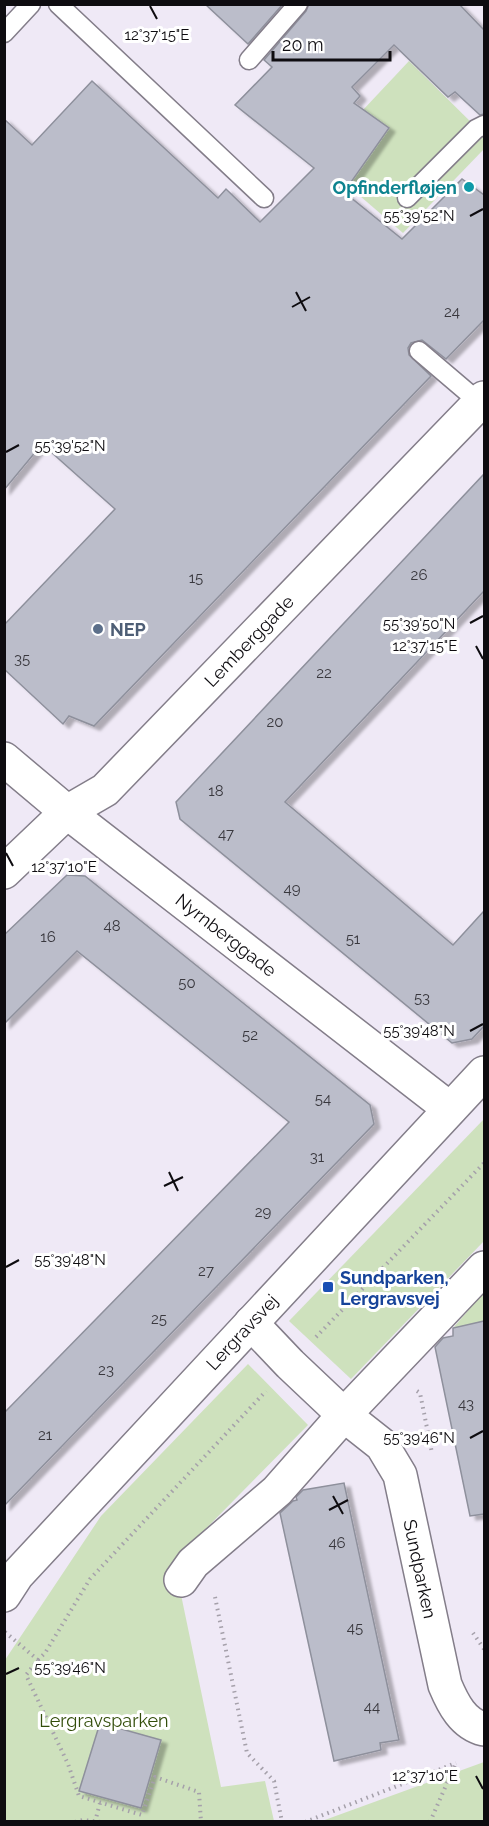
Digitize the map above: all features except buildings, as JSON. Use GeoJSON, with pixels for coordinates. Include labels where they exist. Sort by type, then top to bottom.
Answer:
{"type":"FeatureCollection","features":[{"type":"Feature","properties":{"kind":"street","name":"Lemberggade"},"geometry":{"type":"LineString","coordinates":[[4,872],[67,812],[105,790],[482,401]]}},
{"type":"Feature","properties":{"kind":"street","name":"Nyrnberggade"},"geometry":{"type":"LineString","coordinates":[[4,759],[67,812],[450,1109]]}},
{"type":"Feature","properties":{"kind":"street","name":"Lergravsvej"},"geometry":{"type":"LineString","coordinates":[[9,1578],[484,1073]]}},
{"type":"Feature","properties":{"kind":"street"},"geometry":{"type":"LineString","coordinates":[[181,1580],[193,1563],[221,1537],[277,1491],[344,1415],[484,1268]]}},
{"type":"Feature","properties":{"kind":"street","name":"Sundparken"},"geometry":{"type":"LineString","coordinates":[[251,1323],[344,1415],[382,1445],[400,1475],[446,1685],[452,1703],[464,1718],[482,1729]]}},
{"type":"Feature","properties":{"kind":"lane"},"geometry":{"type":"LineString","coordinates":[[4,33],[31,4]]}},
{"type":"Feature","properties":{"kind":"lane"},"geometry":{"type":"LineString","coordinates":[[58,4],[264,198]]}},
{"type":"Feature","properties":{"kind":"lane"},"geometry":{"type":"LineString","coordinates":[[249,60],[298,4]]}},
{"type":"Feature","properties":{"kind":"lane"},"geometry":{"type":"LineString","coordinates":[[406,198],[476,129],[484,125]]}},
{"type":"Feature","properties":{"kind":"lane"},"geometry":{"type":"LineString","coordinates":[[418,351],[482,401]]}},
{"type":"Feature","properties":{"kind":"path"},"geometry":{"type":"LineString","coordinates":[[146,1821],[142,1815],[79,1796],[68,1764],[26,1675],[45,1653],[90,1579],[290,1364],[484,1163]]}},
{"type":"Feature","properties":{"kind":"path"},"geometry":{"type":"LineString","coordinates":[[214,1592],[247,1753],[274,1781],[282,1821]]}},
{"type":"Feature","properties":{"kind":"path"},"geometry":{"type":"LineString","coordinates":[[4,1631],[38,1660]]}},
{"type":"Feature","properties":{"kind":"path"},"geometry":{"type":"LineString","coordinates":[[430,1821],[456,1763],[482,1729]]}},
{"type":"Feature","properties":{"kind":"path"},"geometry":{"type":"LineString","coordinates":[[305,1821],[456,1763]]}},
{"type":"Feature","properties":{"kind":"path"},"geometry":{"type":"LineString","coordinates":[[142,1815],[155,1777],[198,1792],[201,1821]]}},
{"type":"Feature","properties":{"kind":"path"},"geometry":{"type":"LineString","coordinates":[[95,1821],[100,1803]]}},
{"type":"Feature","properties":{"kind":"path"},"geometry":{"type":"LineString","coordinates":[[75,1821],[101,1821]]}},
{"type":"Feature","properties":{"kind":"green space"},"geometry":{"type":"Polygon","coordinates":[[[409,61],[484,135],[484,149],[403,233],[317,159],[409,61]]]}},
{"type":"Feature","properties":{"kind":"green space"},"geometry":{"type":"Polygon","coordinates":[[[484,1119],[484,1241],[351,1379],[289,1321],[484,1119]]]}},
{"type":"Feature","properties":{"kind":"green space"},"geometry":{"type":"Polygon","coordinates":[[[484,1292],[484,1321],[453,1328],[484,1292]]]}},
{"type":"Feature","properties":{"kind":"green space","name":"Lergravsparken"},"geometry":{"type":"Polygon","coordinates":[[[248,1364],[308,1425],[174,1561],[221,1787],[265,1781],[274,1821],[5,1822],[5,1660],[101,1516],[248,1364]]]}},
{"type":"Feature","properties":{"kind":"green space"},"geometry":{"type":"Polygon","coordinates":[[[484,1762],[484,1821],[322,1821],[484,1762]]]}},
{"type":"Feature","properties":{"kind":"place","name":"Opfinderfløjen"},"geometry":{"type":"Point","coordinates":[469,187]}},
{"type":"Feature","properties":{"kind":"place","name":"NEP"},"geometry":{"type":"Point","coordinates":[98,629]}},
{"type":"Feature","properties":{"kind":"place","name":"Sundparken, Lergravsvej"},"geometry":{"type":"Point","coordinates":[328,1287]}}]}
